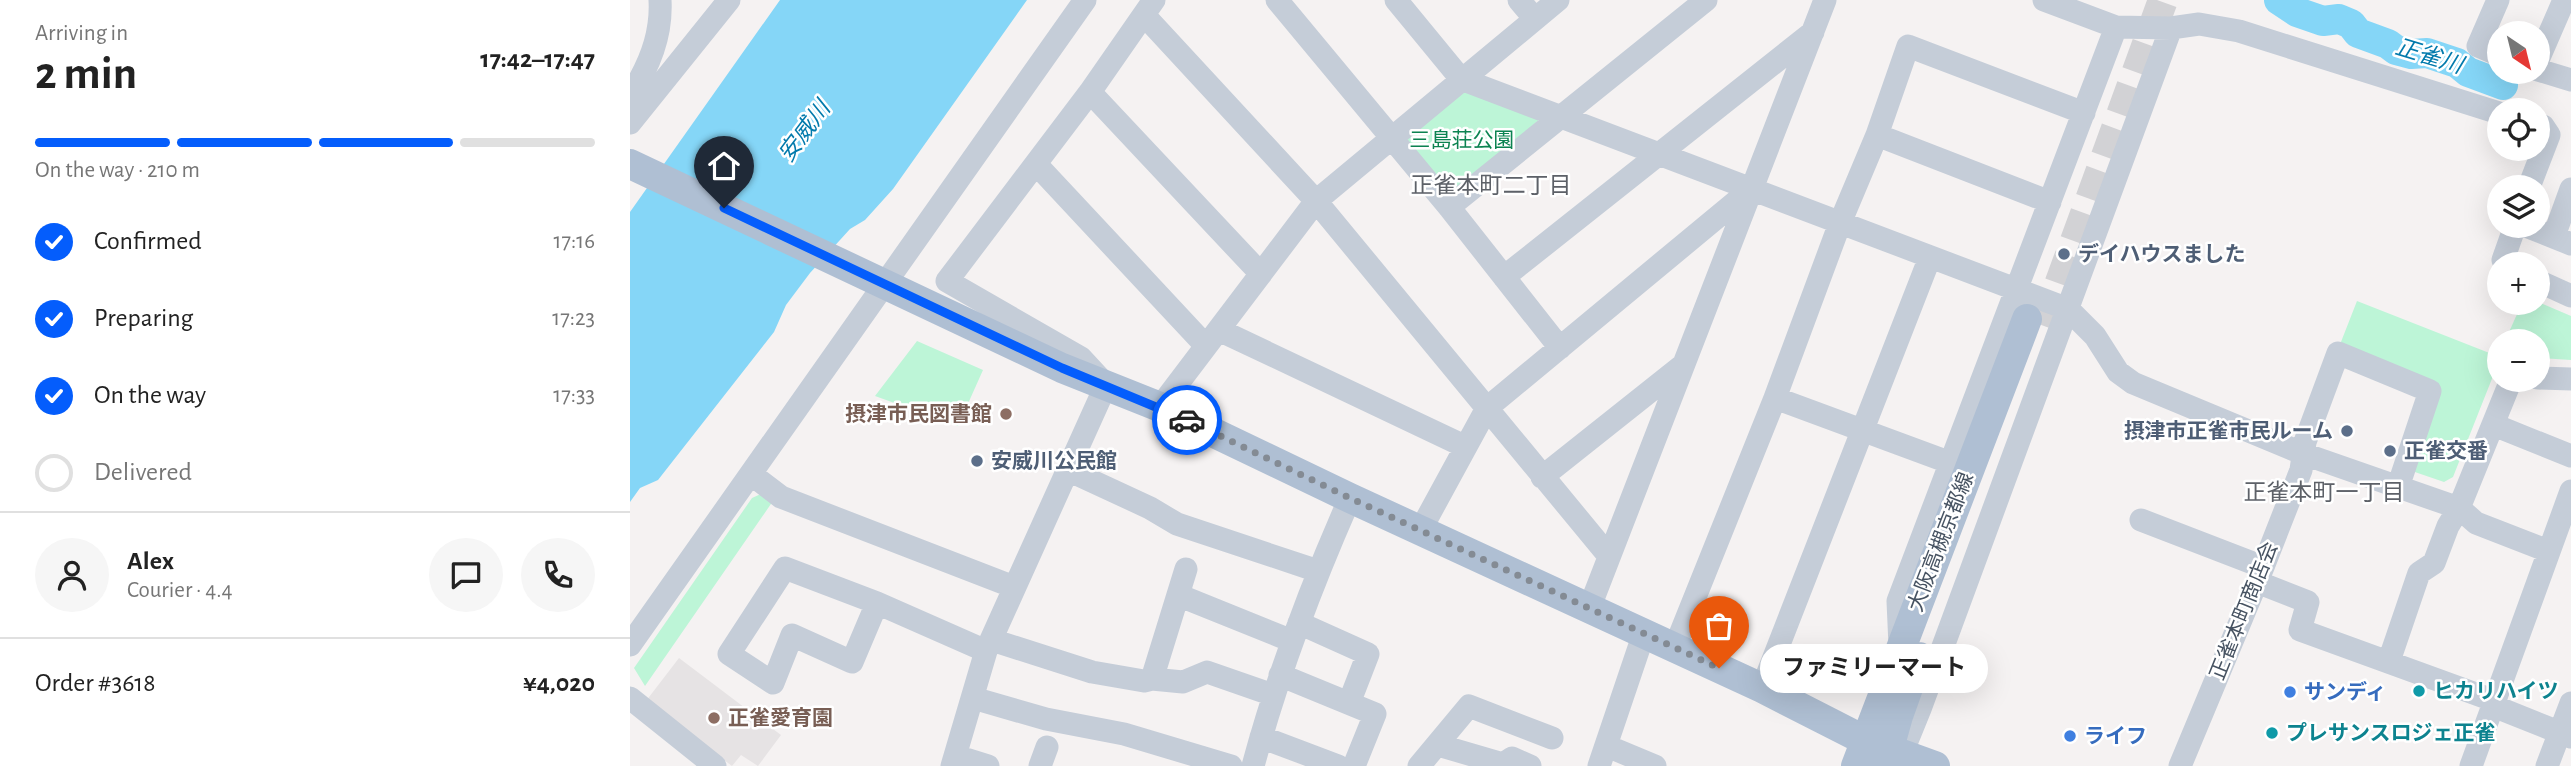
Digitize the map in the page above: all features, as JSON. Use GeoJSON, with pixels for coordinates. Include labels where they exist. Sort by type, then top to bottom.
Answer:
{"type":"FeatureCollection","features":[{"type":"Feature","properties":{"kind":"main road"},"geometry":{"type":"LineString","coordinates":[[630,164],[1062,368],[1160,407],[1420,531],[1762,688],[1874,756],[1935,766]]}},
{"type":"Feature","properties":{"kind":"main road","name":"大阪高槻京都線"},"geometry":{"type":"LineString","coordinates":[[1874,756],[1900,649],[2046,318]]}},
{"type":"Feature","properties":{"kind":"main road","name":"大阪高槻京都線"},"geometry":{"type":"LineString","coordinates":[[1874,756],[1898,716],[1959,544],[2046,318]]}},
{"type":"Feature","properties":{"kind":"street"},"geometry":{"type":"LineString","coordinates":[[630,95],[652,57],[661,14],[660,0]]}},
{"type":"Feature","properties":{"kind":"street"},"geometry":{"type":"LineString","coordinates":[[630,123],[729,0]]}},
{"type":"Feature","properties":{"kind":"street"},"geometry":{"type":"LineString","coordinates":[[630,645],[751,474],[875,279],[1085,0]]}},
{"type":"Feature","properties":{"kind":"street"},"geometry":{"type":"LineString","coordinates":[[1277,0],[1449,207],[1560,348]]}},
{"type":"Feature","properties":{"kind":"street"},"geometry":{"type":"LineString","coordinates":[[1396,0],[1461,79],[2016,289],[2046,318],[2095,336],[2118,372],[2133,383],[2304,454],[2459,508],[2476,523],[2558,541]]}},
{"type":"Feature","properties":{"kind":"street"},"geometry":{"type":"LineString","coordinates":[[1519,0],[1535,19]]}},
{"type":"Feature","properties":{"kind":"street"},"geometry":{"type":"LineString","coordinates":[[1160,407],[1317,201],[1558,0]]}},
{"type":"Feature","properties":{"kind":"street"},"geometry":{"type":"LineString","coordinates":[[1449,207],[1706,0]]}},
{"type":"Feature","properties":{"kind":"street"},"geometry":{"type":"LineString","coordinates":[[1589,609],[1825,0]]}},
{"type":"Feature","properties":{"kind":"street"},"geometry":{"type":"LineString","coordinates":[[2044,0],[2116,27],[2171,28],[2199,24],[2239,31],[2487,109]]}},
{"type":"Feature","properties":{"kind":"street"},"geometry":{"type":"LineString","coordinates":[[2489,21],[2498,0]]}},
{"type":"Feature","properties":{"kind":"street"},"geometry":{"type":"LineString","coordinates":[[2550,32],[2564,0]]}},
{"type":"Feature","properties":{"kind":"street"},"geometry":{"type":"LineString","coordinates":[[988,766],[954,761],[989,645],[1106,385],[1081,358],[947,281],[1090,92],[1149,7],[1317,201],[1608,555]]}},
{"type":"Feature","properties":{"kind":"street"},"geometry":{"type":"LineString","coordinates":[[2487,25],[2478,46],[2487,50]]}},
{"type":"Feature","properties":{"kind":"street"},"geometry":{"type":"LineString","coordinates":[[1900,649],[1898,601],[2116,27]]}},
{"type":"Feature","properties":{"kind":"street"},"geometry":{"type":"LineString","coordinates":[[2046,318],[2171,28]]}},
{"type":"Feature","properties":{"kind":"street"},"geometry":{"type":"LineString","coordinates":[[1504,277],[1658,152],[1813,32]]}},
{"type":"Feature","properties":{"kind":"street"},"geometry":{"type":"LineString","coordinates":[[1675,647],[1840,223],[1877,135],[1908,46],[2084,113]]}},
{"type":"Feature","properties":{"kind":"street"},"geometry":{"type":"LineString","coordinates":[[2550,74],[2571,80]]}},
{"type":"Feature","properties":{"kind":"street"},"geometry":{"type":"LineString","coordinates":[[1090,92],[1261,274]]}},
{"type":"Feature","properties":{"kind":"street"},"geometry":{"type":"LineString","coordinates":[[1877,135],[2050,202]]}},
{"type":"Feature","properties":{"kind":"street"},"geometry":{"type":"LineString","coordinates":[[1036,164],[1213,338],[1464,446]]}},
{"type":"Feature","properties":{"kind":"street"},"geometry":{"type":"LineString","coordinates":[[1420,531],[1487,408],[1753,188]]}},
{"type":"Feature","properties":{"kind":"street"},"geometry":{"type":"LineString","coordinates":[[2563,240],[2571,189]]}},
{"type":"Feature","properties":{"kind":"street"},"geometry":{"type":"LineString","coordinates":[[1762,688],[1930,257]]}},
{"type":"Feature","properties":{"kind":"street"},"geometry":{"type":"LineString","coordinates":[[2550,286],[2571,296]]}},
{"type":"Feature","properties":{"kind":"street","name":"正雀本町商店会"},"geometry":{"type":"LineString","coordinates":[[2185,765],[2301,470],[2305,442],[2337,354],[2430,391],[2398,487]]}},
{"type":"Feature","properties":{"kind":"street"},"geometry":{"type":"LineString","coordinates":[[1542,477],[1685,363]]}},
{"type":"Feature","properties":{"kind":"street"},"geometry":{"type":"LineString","coordinates":[[2550,378],[2571,379]]}},
{"type":"Feature","properties":{"kind":"street"},"geometry":{"type":"LineString","coordinates":[[2389,661],[2418,573],[2434,563],[2506,392]]}},
{"type":"Feature","properties":{"kind":"street"},"geometry":{"type":"LineString","coordinates":[[1774,398],[1951,463]]}},
{"type":"Feature","properties":{"kind":"street"},"geometry":{"type":"LineString","coordinates":[[2494,425],[2571,456]]}},
{"type":"Feature","properties":{"kind":"street"},"geometry":{"type":"LineString","coordinates":[[1068,470],[1150,508],[1177,524],[1318,571]]}},
{"type":"Feature","properties":{"kind":"street"},"geometry":{"type":"LineString","coordinates":[[751,474],[781,497],[1014,587]]}},
{"type":"Feature","properties":{"kind":"street"},"geometry":{"type":"LineString","coordinates":[[2471,766],[2558,541],[2571,491]]}},
{"type":"Feature","properties":{"kind":"street"},"geometry":{"type":"LineString","coordinates":[[1253,766],[1276,685],[1318,571],[1350,498]]}},
{"type":"Feature","properties":{"kind":"street"},"geometry":{"type":"LineString","coordinates":[[2141,520],[2260,574],[2308,603],[2300,630],[2487,698],[2501,709],[2565,735]]}},
{"type":"Feature","properties":{"kind":"street"},"geometry":{"type":"LineString","coordinates":[[877,603],[852,662],[792,635],[773,683],[729,654],[785,568],[989,645],[1092,672],[1144,681],[1152,679],[1183,682],[1207,672],[1349,703],[1375,714],[1354,766]]}},
{"type":"Feature","properties":{"kind":"street"},"geometry":{"type":"LineString","coordinates":[[1152,679],[1186,569]]}},
{"type":"Feature","properties":{"kind":"street"},"geometry":{"type":"LineString","coordinates":[[1178,595],[1368,654],[1349,703]]}},
{"type":"Feature","properties":{"kind":"street"},"geometry":{"type":"LineString","coordinates":[[1644,633],[1603,756],[1655,766]]}},
{"type":"Feature","properties":{"kind":"street"},"geometry":{"type":"LineString","coordinates":[[630,698],[715,766]]}},
{"type":"Feature","properties":{"kind":"street"},"geometry":{"type":"LineString","coordinates":[[973,698],[1046,719],[1124,734],[1231,766]]}},
{"type":"Feature","properties":{"kind":"street"},"geometry":{"type":"LineString","coordinates":[[2547,766],[2565,735],[2571,703]]}},
{"type":"Feature","properties":{"kind":"street"},"geometry":{"type":"LineString","coordinates":[[1419,766],[1469,706],[1552,738]]}},
{"type":"Feature","properties":{"kind":"street"},"geometry":{"type":"LineString","coordinates":[[1261,737],[1338,766]]}},
{"type":"Feature","properties":{"kind":"street"},"geometry":{"type":"LineString","coordinates":[[1438,745],[1503,764],[1512,758],[1530,766]]}},
{"type":"Feature","properties":{"kind":"shaded area","name":"正雀愛育園"},"geometry":{"type":"Polygon","coordinates":[[[679,658],[781,735],[758,766],[741,755],[732,766],[646,701],[679,658]]]}},
{"type":"Feature","properties":{"kind":"green space","name":"三島荘公園"},"geometry":{"type":"Polygon","coordinates":[[[1469,92],[1540,119],[1450,199],[1404,138],[1458,94],[1469,92]]]}},
{"type":"Feature","properties":{"kind":"green space"},"geometry":{"type":"Polygon","coordinates":[[[2357,301],[2487,352],[2487,391],[2453,477],[2444,482],[2409,470],[2437,386],[2339,347],[2357,301]]]}},
{"type":"Feature","properties":{"kind":"green space"},"geometry":{"type":"Polygon","coordinates":[[[2550,307],[2571,316],[2571,360],[2550,359],[2550,329],[2510,329],[2517,315],[2550,315],[2550,307]]]}},
{"type":"Feature","properties":{"kind":"green space"},"geometry":{"type":"Polygon","coordinates":[[[917,341],[983,370],[958,426],[875,396],[917,341]]]}},
{"type":"Feature","properties":{"kind":"green space"},"geometry":{"type":"Polygon","coordinates":[[[763,493],[773,501],[645,686],[634,668],[752,498],[763,493]]]}},
{"type":"Feature","properties":{"kind":"water","name":"安威川"},"geometry":{"type":"Polygon","coordinates":[[[780,0],[1027,0],[893,189],[865,220],[850,229],[810,273],[786,305],[774,332],[658,480],[640,488],[630,502],[630,212],[780,0]]]}},
{"type":"Feature","properties":{"kind":"waterway","name":"正雀川"},"geometry":{"type":"LineString","coordinates":[[2279,0],[2297,12],[2323,21],[2339,19],[2351,24],[2358,33],[2388,44],[2396,50],[2411,54],[2427,53],[2457,63],[2468,72],[2503,85]]}},
{"type":"Feature","properties":{"kind":"tunnel"},"geometry":{"type":"LineString","coordinates":[[2044,326],[2163,0]]}},
{"type":"Feature","properties":{"kind":"way so far"},"geometry":{"type":"LineString","coordinates":[[1187,420],[1719,668]]}},
{"type":"Feature","properties":{"kind":"place","name":"デイハウスました"},"geometry":{"type":"Point","coordinates":[2064,254]}},
{"type":"Feature","properties":{"kind":"place","name":"摂津市民図書館"},"geometry":{"type":"Point","coordinates":[1006,414]}},
{"type":"Feature","properties":{"kind":"place","name":"摂津市正雀市民ルーム"},"geometry":{"type":"Point","coordinates":[2347,431]}},
{"type":"Feature","properties":{"kind":"place","name":"正雀交番"},"geometry":{"type":"Point","coordinates":[2390,451]}},
{"type":"Feature","properties":{"kind":"place","name":"安威川公民館"},"geometry":{"type":"Point","coordinates":[977,461]}},
{"type":"Feature","properties":{"kind":"place","name":"ファミリーマート"},"geometry":{"type":"Point","coordinates":[1719,668]}},
{"type":"Feature","properties":{"kind":"place","name":"ヒカリハイツ"},"geometry":{"type":"Point","coordinates":[2419,691]}},
{"type":"Feature","properties":{"kind":"place","name":"サンディ"},"geometry":{"type":"Point","coordinates":[2290,692]}},
{"type":"Feature","properties":{"kind":"place","name":"正雀愛育園"},"geometry":{"type":"Point","coordinates":[714,718]}},
{"type":"Feature","properties":{"kind":"place","name":"プレサンスロジェ正雀"},"geometry":{"type":"Point","coordinates":[2272,733]}},
{"type":"Feature","properties":{"kind":"place","name":"ライフ"},"geometry":{"type":"Point","coordinates":[2070,736]}},
{"type":"Feature","properties":{"kind":"district","name":"正雀本町二丁目"},"geometry":{"type":"Point","coordinates":[1491,186]}},
{"type":"Feature","properties":{"kind":"district","name":"正雀本町一丁目"},"geometry":{"type":"Point","coordinates":[2324,493]}},
{"type":"Feature","properties":{"kind":"route"},"geometry":{"type":"LineString","coordinates":[[724,208],[1062,368],[1187,420]]}}]}
